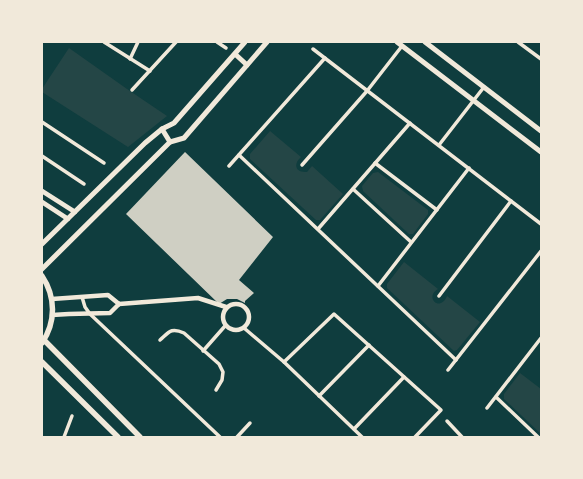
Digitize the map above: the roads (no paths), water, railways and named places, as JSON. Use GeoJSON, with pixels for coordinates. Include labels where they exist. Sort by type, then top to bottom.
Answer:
{"type":"FeatureCollection","features":[{"type":"Feature","properties":{"kind":"main road"},"geometry":{"type":"LineString","coordinates":[[42,244],[144,143],[162,129],[174,123],[245,42]]}},
{"type":"Feature","properties":{"kind":"main road"},"geometry":{"type":"LineString","coordinates":[[42,269],[170,142],[184,138],[267,42]]}},
{"type":"Feature","properties":{"kind":"main road"},"geometry":{"type":"LineString","coordinates":[[397,42],[541,152]]}},
{"type":"Feature","properties":{"kind":"main road"},"geometry":{"type":"LineString","coordinates":[[425,42],[541,131]]}},
{"type":"Feature","properties":{"kind":"main road"},"geometry":{"type":"LineString","coordinates":[[235,54],[247,65]]}},
{"type":"Feature","properties":{"kind":"main road"},"geometry":{"type":"LineString","coordinates":[[162,129],[170,142]]}},
{"type":"Feature","properties":{"kind":"main road"},"geometry":{"type":"LineString","coordinates":[[42,276],[52,299],[52,315],[50,325],[43,342],[140,437]]}},
{"type":"Feature","properties":{"kind":"main road"},"geometry":{"type":"LineString","coordinates":[[42,362],[118,437]]}},
{"type":"Feature","properties":{"kind":"street"},"geometry":{"type":"LineString","coordinates":[[104,42],[150,71]]}},
{"type":"Feature","properties":{"kind":"street"},"geometry":{"type":"LineString","coordinates":[[130,59],[138,42]]}},
{"type":"Feature","properties":{"kind":"street"},"geometry":{"type":"LineString","coordinates":[[132,90],[176,42]]}},
{"type":"Feature","properties":{"kind":"street"},"geometry":{"type":"LineString","coordinates":[[217,42],[226,48]]}},
{"type":"Feature","properties":{"kind":"street"},"geometry":{"type":"LineString","coordinates":[[518,42],[541,60]]}},
{"type":"Feature","properties":{"kind":"street"},"geometry":{"type":"LineString","coordinates":[[302,165],[368,91],[402,46]]}},
{"type":"Feature","properties":{"kind":"street"},"geometry":{"type":"LineString","coordinates":[[313,49],[541,224]]}},
{"type":"Feature","properties":{"kind":"street"},"geometry":{"type":"LineString","coordinates":[[229,166],[325,58]]}},
{"type":"Feature","properties":{"kind":"street"},"geometry":{"type":"LineString","coordinates":[[439,145],[484,87]]}},
{"type":"Feature","properties":{"kind":"street"},"geometry":{"type":"LineString","coordinates":[[42,122],[104,163]]}},
{"type":"Feature","properties":{"kind":"street"},"geometry":{"type":"LineString","coordinates":[[318,229],[410,123]]}},
{"type":"Feature","properties":{"kind":"street"},"geometry":{"type":"LineString","coordinates":[[239,155],[456,360]]}},
{"type":"Feature","properties":{"kind":"street"},"geometry":{"type":"LineString","coordinates":[[42,156],[84,184]]}},
{"type":"Feature","properties":{"kind":"street"},"geometry":{"type":"LineString","coordinates":[[375,163],[437,210]]}},
{"type":"Feature","properties":{"kind":"street"},"geometry":{"type":"LineString","coordinates":[[378,286],[469,168]]}},
{"type":"Feature","properties":{"kind":"street"},"geometry":{"type":"LineString","coordinates":[[353,189],[411,242]]}},
{"type":"Feature","properties":{"kind":"street"},"geometry":{"type":"LineString","coordinates":[[42,191],[75,212]]}},
{"type":"Feature","properties":{"kind":"street"},"geometry":{"type":"LineString","coordinates":[[439,296],[511,201]]}},
{"type":"Feature","properties":{"kind":"street"},"geometry":{"type":"LineString","coordinates":[[42,202],[68,219]]}},
{"type":"Feature","properties":{"kind":"street"},"geometry":{"type":"LineString","coordinates":[[448,370],[541,251]]}},
{"type":"Feature","properties":{"kind":"street"},"geometry":{"type":"LineString","coordinates":[[52,299],[108,296],[119,304],[198,298],[226,308]]}},
{"type":"Feature","properties":{"kind":"street"},"geometry":{"type":"LineString","coordinates":[[82,297],[85,307],[90,314],[220,437]]}},
{"type":"Feature","properties":{"kind":"street"},"geometry":{"type":"LineString","coordinates":[[52,315],[110,313],[119,304]]}},
{"type":"Feature","properties":{"kind":"street"},"geometry":{"type":"LineString","coordinates":[[231,304],[236,304],[246,308],[249,318],[244,328],[234,331],[225,326],[222,317],[226,308],[231,304]]}},
{"type":"Feature","properties":{"kind":"street"},"geometry":{"type":"LineString","coordinates":[[284,362],[334,314],[441,410],[415,437]]}},
{"type":"Feature","properties":{"kind":"street"},"geometry":{"type":"LineString","coordinates":[[203,351],[225,326]]}},
{"type":"Feature","properties":{"kind":"street"},"geometry":{"type":"LineString","coordinates":[[244,328],[284,362],[362,437]]}},
{"type":"Feature","properties":{"kind":"street"},"geometry":{"type":"LineString","coordinates":[[160,340],[172,330],[178,330],[184,333],[219,364],[223,372],[222,380],[216,390]]}},
{"type":"Feature","properties":{"kind":"street"},"geometry":{"type":"LineString","coordinates":[[487,408],[541,338]]}},
{"type":"Feature","properties":{"kind":"street"},"geometry":{"type":"LineString","coordinates":[[319,396],[369,345]]}},
{"type":"Feature","properties":{"kind":"street"},"geometry":{"type":"LineString","coordinates":[[354,429],[404,377]]}},
{"type":"Feature","properties":{"kind":"street"},"geometry":{"type":"LineString","coordinates":[[496,397],[538,437]]}},
{"type":"Feature","properties":{"kind":"street"},"geometry":{"type":"LineString","coordinates":[[64,437],[72,416]]}},
{"type":"Feature","properties":{"kind":"street"},"geometry":{"type":"LineString","coordinates":[[447,421],[462,437]]}},
{"type":"Feature","properties":{"kind":"street"},"geometry":{"type":"LineString","coordinates":[[236,437],[250,423]]}}]}
